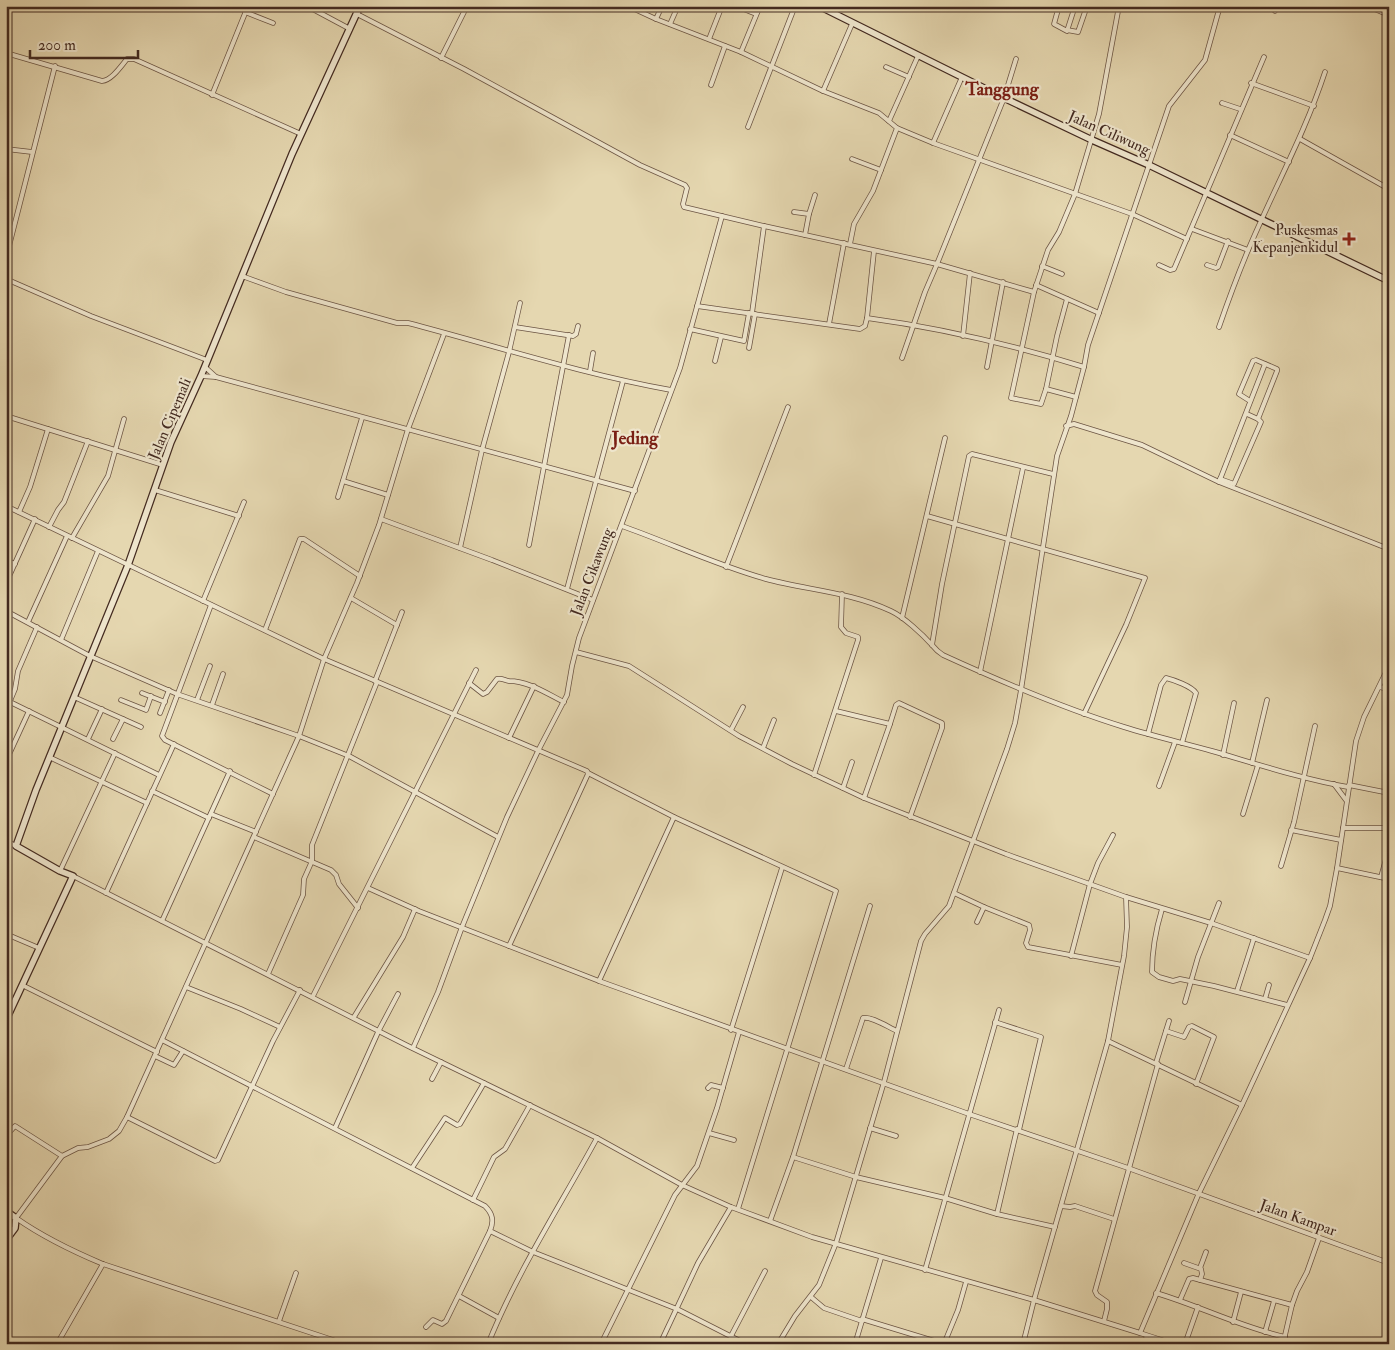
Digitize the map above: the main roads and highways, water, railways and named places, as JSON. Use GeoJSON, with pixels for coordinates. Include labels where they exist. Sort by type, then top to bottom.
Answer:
{"type":"FeatureCollection","features":[{"type":"Feature","properties":{"kind":"main road","name":"Jalan Cipemali"},"geometry":{"type":"LineString","coordinates":[[6,1020],[73,876],[16,846],[49,758],[128,565],[171,442],[205,367],[301,134],[360,6]]}},
{"type":"Feature","properties":{"kind":"main road","name":"Jalan Ciliwung"},"geometry":{"type":"LineString","coordinates":[[819,6],[962,78],[1149,165],[1389,281]]}},
{"type":"Feature","properties":{"kind":"main road"},"geometry":{"type":"LineString","coordinates":[[6,1211],[16,1218],[15,1228],[6,1240]]}},
{"type":"Feature","properties":{"kind":"place","name":"Puskesmas Kepanjenkidul"},"geometry":{"type":"Point","coordinates":[1349,239]}},
{"type":"Feature","properties":{"kind":"district","name":"Tanggung"},"geometry":{"type":"Point","coordinates":[1002,89]}},
{"type":"Feature","properties":{"kind":"district","name":"Jeding"},"geometry":{"type":"Point","coordinates":[635,438]}}]}
